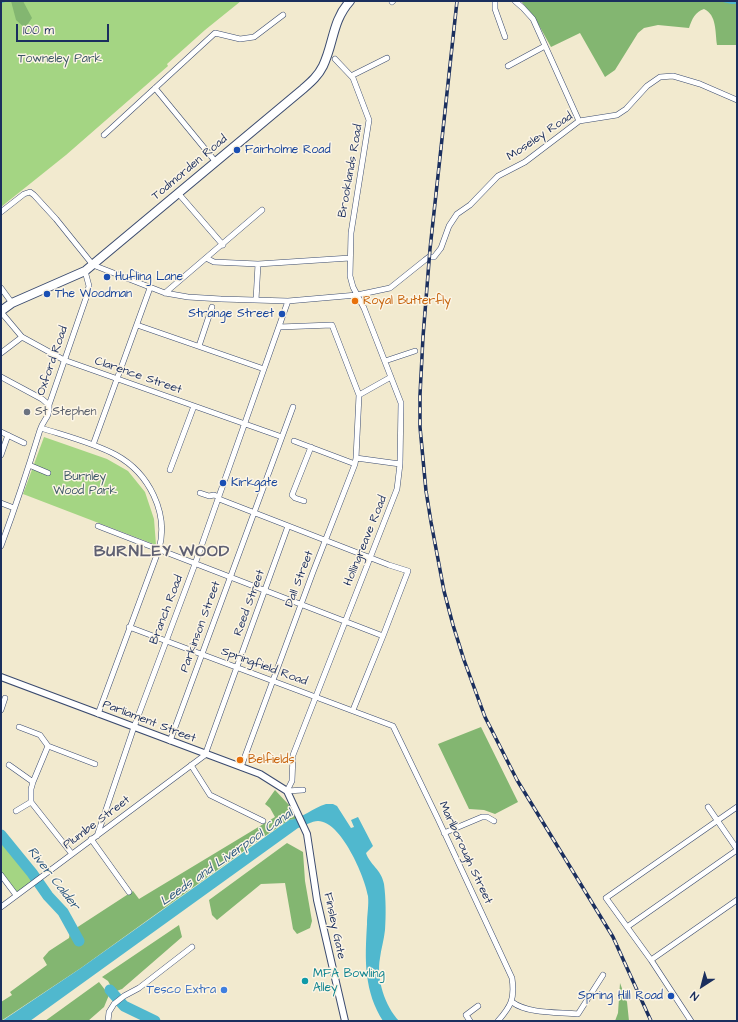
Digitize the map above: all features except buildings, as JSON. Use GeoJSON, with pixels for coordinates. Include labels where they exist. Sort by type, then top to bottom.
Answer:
{"type":"FeatureCollection","features":[{"type":"Feature","properties":{"kind":"highway","name":"Todmorden Road"},"geometry":{"type":"LineString","coordinates":[[1,311],[12,303],[84,271],[93,265],[215,161],[303,89],[316,77],[328,55],[335,25],[350,1]]}},
{"type":"Feature","properties":{"kind":"street"},"geometry":{"type":"LineString","coordinates":[[495,1],[495,9],[506,37]]}},
{"type":"Feature","properties":{"kind":"street"},"geometry":{"type":"LineString","coordinates":[[515,1],[533,20],[579,121]]}},
{"type":"Feature","properties":{"kind":"street"},"geometry":{"type":"LineString","coordinates":[[104,135],[215,33],[240,40],[254,37],[283,15]]}},
{"type":"Feature","properties":{"kind":"street"},"geometry":{"type":"LineString","coordinates":[[508,66],[545,46]]}},
{"type":"Feature","properties":{"kind":"street"},"geometry":{"type":"LineString","coordinates":[[351,76],[387,58]]}},
{"type":"Feature","properties":{"kind":"street","name":"Brooklands Road"},"geometry":{"type":"LineString","coordinates":[[335,59],[351,76],[369,120],[363,165],[350,233],[350,276],[357,295]]}},
{"type":"Feature","properties":{"kind":"street","name":"Moseley Road"},"geometry":{"type":"LineString","coordinates":[[357,295],[390,288],[429,257],[434,257],[441,248],[448,226],[457,214],[470,205],[498,176],[525,162],[579,121],[617,115],[626,109],[647,86],[660,76],[672,76],[700,84],[737,100]]}},
{"type":"Feature","properties":{"kind":"street"},"geometry":{"type":"LineString","coordinates":[[155,88],[215,161]]}},
{"type":"Feature","properties":{"kind":"street"},"geometry":{"type":"LineString","coordinates":[[1,212],[24,194],[30,192],[56,219],[93,265],[165,293],[188,297],[288,301],[357,295]]}},
{"type":"Feature","properties":{"kind":"street"},"geometry":{"type":"LineString","coordinates":[[178,193],[222,245]]}},
{"type":"Feature","properties":{"kind":"street"},"geometry":{"type":"LineString","coordinates":[[165,293],[262,210]]}},
{"type":"Feature","properties":{"kind":"street"},"geometry":{"type":"LineString","coordinates":[[206,258],[214,262],[258,264],[350,258]]}},
{"type":"Feature","properties":{"kind":"street"},"geometry":{"type":"LineString","coordinates":[[256,300],[258,264]]}},
{"type":"Feature","properties":{"kind":"street","name":"Oxford Road"},"geometry":{"type":"LineString","coordinates":[[1,546],[41,428],[50,413],[49,405],[89,286],[84,271]]}},
{"type":"Feature","properties":{"kind":"street"},"geometry":{"type":"LineString","coordinates":[[1,288],[12,303]]}},
{"type":"Feature","properties":{"kind":"street"},"geometry":{"type":"LineString","coordinates":[[93,445],[150,288]]}},
{"type":"Feature","properties":{"kind":"street","name":"Hollingreave Road"},"geometry":{"type":"LineString","coordinates":[[287,791],[292,781],[293,755],[397,489],[400,464],[401,403],[364,308],[357,295]]}},
{"type":"Feature","properties":{"kind":"street","name":"Branch Road"},"geometry":{"type":"LineString","coordinates":[[97,836],[134,727],[219,498],[288,301]]}},
{"type":"Feature","properties":{"kind":"street"},"geometry":{"type":"LineString","coordinates":[[199,346],[212,307]]}},
{"type":"Feature","properties":{"kind":"street","name":"Clarence Street"},"geometry":{"type":"LineString","coordinates":[[1,311],[22,337],[64,360],[282,437]]}},
{"type":"Feature","properties":{"kind":"street"},"geometry":{"type":"LineString","coordinates":[[137,325],[264,369]]}},
{"type":"Feature","properties":{"kind":"street"},"geometry":{"type":"LineString","coordinates":[[279,327],[332,325],[359,395],[391,377]]}},
{"type":"Feature","properties":{"kind":"street"},"geometry":{"type":"LineString","coordinates":[[1,353],[22,337]]}},
{"type":"Feature","properties":{"kind":"street"},"geometry":{"type":"LineString","coordinates":[[385,361],[415,351]]}},
{"type":"Feature","properties":{"kind":"street"},"geometry":{"type":"LineString","coordinates":[[1,377],[49,405]]}},
{"type":"Feature","properties":{"kind":"street","name":"Dall Street"},"geometry":{"type":"LineString","coordinates":[[241,767],[325,540],[355,464],[359,395]]}},
{"type":"Feature","properties":{"kind":"street"},"geometry":{"type":"LineString","coordinates":[[170,470],[194,406]]}},
{"type":"Feature","properties":{"kind":"street","name":"Parkinson Street"},"geometry":{"type":"LineString","coordinates":[[170,741],[293,407]]}},
{"type":"Feature","properties":{"kind":"street"},"geometry":{"type":"LineString","coordinates":[[41,428],[93,445],[117,456],[133,468],[148,485],[155,497],[161,515],[162,540],[159,550],[129,627],[98,714]]}},
{"type":"Feature","properties":{"kind":"street"},"geometry":{"type":"LineString","coordinates":[[1,432],[24,443]]}},
{"type":"Feature","properties":{"kind":"street"},"geometry":{"type":"LineString","coordinates":[[1,455],[8,435]]}},
{"type":"Feature","properties":{"kind":"street"},"geometry":{"type":"LineString","coordinates":[[294,441],[355,464]]}},
{"type":"Feature","properties":{"kind":"street"},"geometry":{"type":"LineString","coordinates":[[304,501],[292,495],[311,447]]}},
{"type":"Feature","properties":{"kind":"street"},"geometry":{"type":"LineString","coordinates":[[356,458],[400,464]]}},
{"type":"Feature","properties":{"kind":"street"},"geometry":{"type":"LineString","coordinates":[[29,465],[48,473]]}},
{"type":"Feature","properties":{"kind":"street"},"geometry":{"type":"LineString","coordinates":[[200,493],[209,496],[214,495],[254,513],[370,558],[408,571],[353,710]]}},
{"type":"Feature","properties":{"kind":"street"},"geometry":{"type":"LineString","coordinates":[[1,503],[14,508]]}},
{"type":"Feature","properties":{"kind":"street"},"geometry":{"type":"LineString","coordinates":[[98,526],[383,636]]}},
{"type":"Feature","properties":{"kind":"street","name":"Reed Street"},"geometry":{"type":"LineString","coordinates":[[205,755],[288,526]]}},
{"type":"Feature","properties":{"kind":"street","name":"Springfield Road"},"geometry":{"type":"LineString","coordinates":[[129,627],[393,726]]}},
{"type":"Feature","properties":{"kind":"street","name":"Parliament Street"},"geometry":{"type":"LineString","coordinates":[[1,678],[205,755],[241,767],[263,776],[287,791]]}},
{"type":"Feature","properties":{"kind":"street"},"geometry":{"type":"LineString","coordinates":[[1,710],[5,698]]}},
{"type":"Feature","properties":{"kind":"street","name":"Marlborough Street"},"geometry":{"type":"LineString","coordinates":[[393,726],[509,970],[514,991],[512,1002]]}},
{"type":"Feature","properties":{"kind":"street"},"geometry":{"type":"LineString","coordinates":[[19,727],[40,735],[48,746],[95,764]]}},
{"type":"Feature","properties":{"kind":"street"},"geometry":{"type":"LineString","coordinates":[[48,746],[33,782],[31,789],[31,802],[72,854]]}},
{"type":"Feature","properties":{"kind":"street","name":"Plumbe Street"},"geometry":{"type":"LineString","coordinates":[[1,907],[205,755]]}},
{"type":"Feature","properties":{"kind":"street"},"geometry":{"type":"LineString","coordinates":[[9,765],[33,782]]}},
{"type":"Feature","properties":{"kind":"street"},"geometry":{"type":"LineString","coordinates":[[191,765],[210,795],[263,821]]}},
{"type":"Feature","properties":{"kind":"street"},"geometry":{"type":"LineString","coordinates":[[287,791],[303,790]]}},
{"type":"Feature","properties":{"kind":"street","name":"Finsley Gate"},"geometry":{"type":"LineString","coordinates":[[287,791],[307,834],[317,900],[345,1021]]}},
{"type":"Feature","properties":{"kind":"street"},"geometry":{"type":"LineString","coordinates":[[16,811],[31,802]]}},
{"type":"Feature","properties":{"kind":"street"},"geometry":{"type":"LineString","coordinates":[[627,926],[737,849],[708,807]]}},
{"type":"Feature","properties":{"kind":"street"},"geometry":{"type":"LineString","coordinates":[[691,1021],[651,960],[606,898],[737,807]]}},
{"type":"Feature","properties":{"kind":"street"},"geometry":{"type":"LineString","coordinates":[[444,833],[482,817],[487,816],[494,821]]}},
{"type":"Feature","properties":{"kind":"street"},"geometry":{"type":"LineString","coordinates":[[91,839],[129,892]]}},
{"type":"Feature","properties":{"kind":"street"},"geometry":{"type":"LineString","coordinates":[[1,875],[16,895]]}},
{"type":"Feature","properties":{"kind":"street"},"geometry":{"type":"LineString","coordinates":[[651,960],[737,900]]}},
{"type":"Feature","properties":{"kind":"street"},"geometry":{"type":"LineString","coordinates":[[108,1021],[109,1012],[114,1004],[124,996],[139,988],[192,947]]}},
{"type":"Feature","properties":{"kind":"street"},"geometry":{"type":"LineString","coordinates":[[498,1021],[507,1011],[512,1002],[519,1007],[528,1009],[578,1014],[603,975]]}},
{"type":"Feature","properties":{"kind":"street"},"geometry":{"type":"LineString","coordinates":[[470,1021],[466,1016],[478,1006]]}},
{"type":"Feature","properties":{"kind":"green space","name":"Towneley Park"},"geometry":{"type":"Polygon","coordinates":[[[1,1],[241,1],[205,30],[167,64],[168,66],[66,155],[1,207],[1,1]]]}},
{"type":"Feature","properties":{"kind":"green space"},"geometry":{"type":"Polygon","coordinates":[[[11,1],[23,1],[32,18],[25,28],[16,20],[11,1]]]}},
{"type":"Feature","properties":{"kind":"green space"},"geometry":{"type":"Polygon","coordinates":[[[521,1],[737,1],[737,45],[717,45],[713,20],[711,15],[704,9],[694,16],[689,28],[658,25],[644,28],[638,33],[615,70],[605,77],[580,33],[551,47],[536,20],[521,1]]]}},
{"type":"Feature","properties":{"kind":"green space","name":"Burnley Wood Park"},"geometry":{"type":"Polygon","coordinates":[[[44,437],[107,459],[128,471],[145,492],[154,519],[156,545],[23,494],[44,437]]]}},
{"type":"Feature","properties":{"kind":"green space"},"geometry":{"type":"Polygon","coordinates":[[[481,727],[518,802],[495,814],[484,810],[469,809],[438,744],[481,727]]]}},
{"type":"Feature","properties":{"kind":"green space"},"geometry":{"type":"Polygon","coordinates":[[[275,790],[290,806],[296,819],[289,820],[259,840],[81,968],[1,1021],[1,1002],[12,995],[10,992],[47,965],[43,958],[49,951],[69,938],[70,932],[133,891],[139,899],[275,817],[270,808],[265,804],[275,790]]]}},
{"type":"Feature","properties":{"kind":"green space"},"geometry":{"type":"Polygon","coordinates":[[[1,842],[33,881],[16,893],[1,873],[1,842]]]}},
{"type":"Feature","properties":{"kind":"green space"},"geometry":{"type":"Polygon","coordinates":[[[287,843],[303,852],[305,881],[312,921],[310,928],[297,934],[293,929],[285,883],[261,884],[217,920],[212,915],[209,900],[287,843]]]}},
{"type":"Feature","properties":{"kind":"green space"},"geometry":{"type":"Polygon","coordinates":[[[179,925],[182,937],[122,989],[114,992],[108,981],[102,977],[179,925]]]}},
{"type":"Feature","properties":{"kind":"green space"},"geometry":{"type":"Polygon","coordinates":[[[99,982],[109,995],[104,1007],[88,1021],[45,1021],[99,982]]]}},
{"type":"Feature","properties":{"kind":"green space"},"geometry":{"type":"Polygon","coordinates":[[[620,983],[627,1002],[629,1021],[615,1021],[618,1013],[620,983]]]}},
{"type":"Feature","properties":{"kind":"water"},"geometry":{"type":"Polygon","coordinates":[[[326,804],[333,804],[337,806],[351,828],[354,827],[351,820],[358,817],[373,846],[366,853],[383,879],[386,913],[385,930],[380,955],[379,975],[386,1000],[399,1021],[383,1021],[371,993],[366,963],[368,896],[362,876],[350,851],[335,830],[327,823],[316,821],[298,828],[30,1021],[2,1021],[81,968],[289,820],[299,817],[326,804]]]}},
{"type":"Feature","properties":{"kind":"waterway"},"geometry":{"type":"LineString","coordinates":[[1,2],[5,1]]}},
{"type":"Feature","properties":{"kind":"waterway"},"geometry":{"type":"LineString","coordinates":[[723,1],[737,3]]}},
{"type":"Feature","properties":{"kind":"waterway","name":"River Calder"},"geometry":{"type":"LineString","coordinates":[[1,835],[32,873],[48,896],[63,912],[79,941]]}},
{"type":"Feature","properties":{"kind":"waterway","name":"River Calder"},"geometry":{"type":"LineString","coordinates":[[110,990],[124,1006],[155,1021]]}},
{"type":"Feature","properties":{"kind":"railway"},"geometry":{"type":"LineString","coordinates":[[457,1],[430,249],[420,395],[420,427],[426,491],[444,591],[464,660],[485,717],[517,780],[613,937],[651,1021]]}},
{"type":"Feature","properties":{"kind":"place","name":"Fairholme Road"},"geometry":{"type":"Point","coordinates":[237,150]}},
{"type":"Feature","properties":{"kind":"place","name":"Hufling Lane"},"geometry":{"type":"Point","coordinates":[107,277]}},
{"type":"Feature","properties":{"kind":"place","name":"The Woodman"},"geometry":{"type":"Point","coordinates":[47,294]}},
{"type":"Feature","properties":{"kind":"place","name":"Royal Butterfly"},"geometry":{"type":"Point","coordinates":[355,301]}},
{"type":"Feature","properties":{"kind":"place","name":"Strange Street"},"geometry":{"type":"Point","coordinates":[282,314]}},
{"type":"Feature","properties":{"kind":"place","name":"St Stephen"},"geometry":{"type":"Point","coordinates":[27,412]}},
{"type":"Feature","properties":{"kind":"place","name":"Kirkgate"},"geometry":{"type":"Point","coordinates":[223,483]}},
{"type":"Feature","properties":{"kind":"place","name":"Belfields"},"geometry":{"type":"Point","coordinates":[240,760]}},
{"type":"Feature","properties":{"kind":"place","name":"MFA Bowling Alley"},"geometry":{"type":"Point","coordinates":[305,981]}},
{"type":"Feature","properties":{"kind":"place","name":"Tesco Extra"},"geometry":{"type":"Point","coordinates":[224,990]}},
{"type":"Feature","properties":{"kind":"place","name":"Spring Hill Road"},"geometry":{"type":"Point","coordinates":[671,996]}},
{"type":"Feature","properties":{"kind":"district","name":"BURNLEY WOOD"},"geometry":{"type":"Point","coordinates":[162,553]}},
{"type":"Feature","properties":{"kind":"water label","name":"Leeds and Liverpool Canal"},"geometry":{"type":"Point","coordinates":[227,858]}}]}
